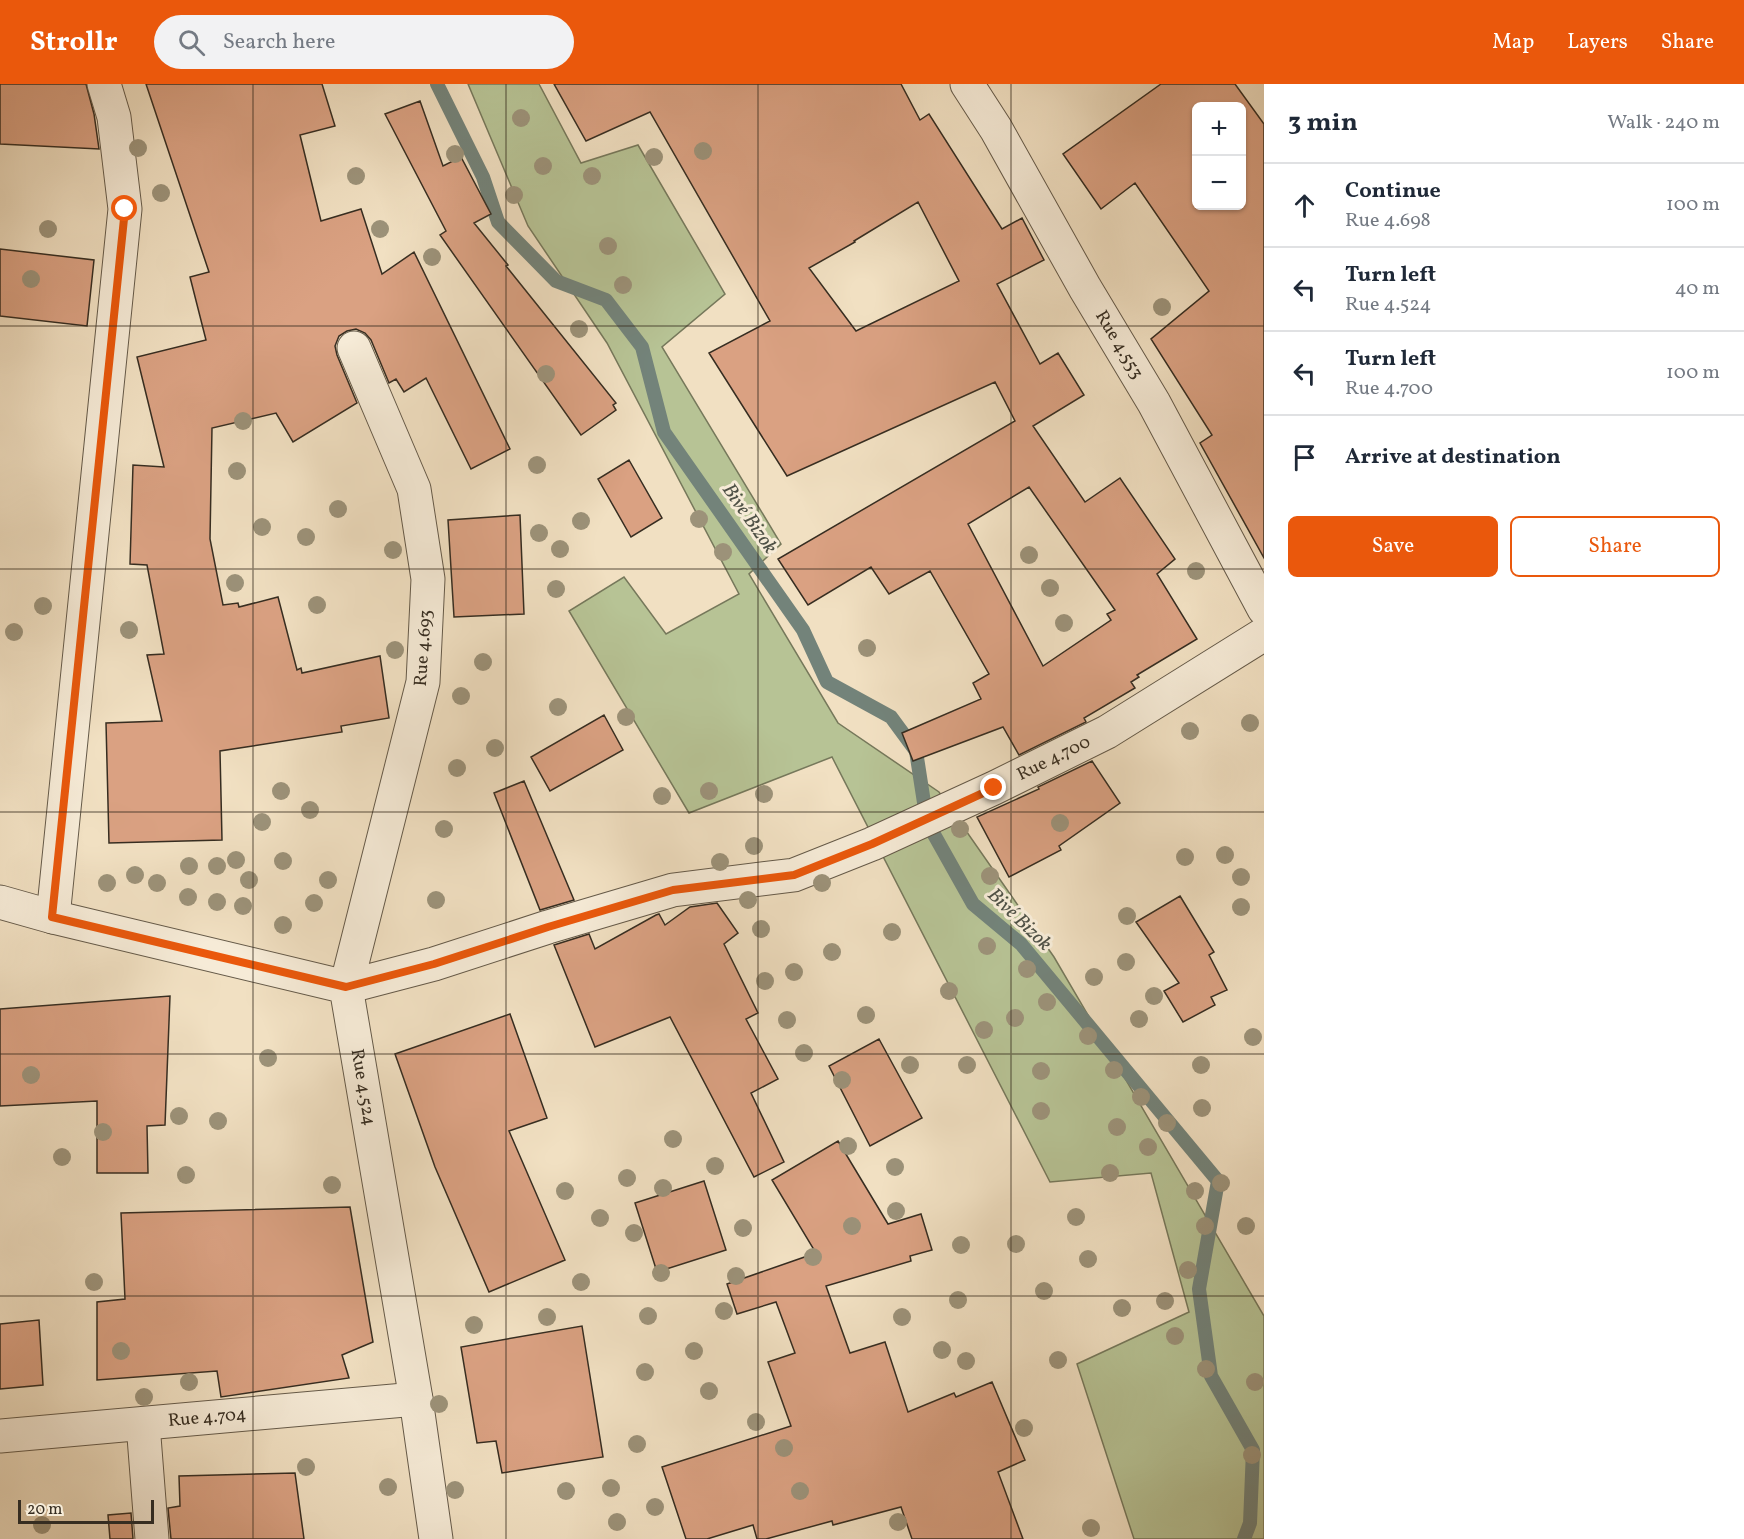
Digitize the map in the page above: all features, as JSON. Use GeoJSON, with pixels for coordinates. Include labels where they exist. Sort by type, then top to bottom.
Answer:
{"type":"FeatureCollection","features":[{"type":"Feature","properties":{"kind":"street"},"geometry":{"type":"LineString","coordinates":[[52,917],[125,209],[114,117],[104,84]]}},
{"type":"Feature","properties":{"kind":"street","name":"Rue 4.553"},"geometry":{"type":"LineString","coordinates":[[967,84],[996,129],[1085,288],[1155,403],[1264,609]]}},
{"type":"Feature","properties":{"kind":"street","name":"Rue 4.693"},"geometry":{"type":"LineString","coordinates":[[346,987],[423,682],[428,579],[414,489],[354,348]]}},
{"type":"Feature","properties":{"kind":"street","name":"Rue 4.700"},"geometry":{"type":"LineString","coordinates":[[346,987],[434,964],[673,890],[794,875],[872,844],[994,788],[1107,732],[1264,634]]}},
{"type":"Feature","properties":{"kind":"street"},"geometry":{"type":"LineString","coordinates":[[0,902],[52,917],[346,987]]}},
{"type":"Feature","properties":{"kind":"street","name":"Rue 4.524"},"geometry":{"type":"LineString","coordinates":[[346,987],[416,1399],[436,1539]]}},
{"type":"Feature","properties":{"kind":"street","name":"Rue 4.704"},"geometry":{"type":"LineString","coordinates":[[0,1436],[416,1399]]}},
{"type":"Feature","properties":{"kind":"street"},"geometry":{"type":"LineString","coordinates":[[143,1424],[152,1539]]}},
{"type":"Feature","properties":{"kind":"green space"},"geometry":{"type":"Polygon","coordinates":[[[468,84],[539,84],[581,163],[638,145],[725,294],[662,347],[781,544],[749,574],[838,723],[939,792],[1054,957],[1264,1316],[1264,1539],[1134,1539],[1077,1364],[1189,1312],[1151,1173],[1050,1182],[832,757],[689,813],[569,611],[624,577],[666,634],[739,594],[607,343],[528,226],[468,84]]]}},
{"type":"Feature","properties":{"kind":"building"},"geometry":{"type":"Polygon","coordinates":[[[0,84],[86,84],[94,114],[99,149],[0,144],[0,84]]]}},
{"type":"Feature","properties":{"kind":"building"},"geometry":{"type":"Polygon","coordinates":[[[146,84],[322,84],[335,126],[300,135],[321,221],[361,209],[382,274],[414,252],[510,449],[471,469],[426,378],[404,392],[396,379],[389,383],[371,340],[365,333],[356,329],[339,336],[335,346],[357,403],[293,442],[276,413],[212,428],[210,539],[223,605],[238,603],[239,607],[278,597],[297,670],[301,668],[302,673],[380,656],[389,718],[341,726],[342,732],[220,751],[222,840],[109,843],[106,723],[162,721],[147,655],[164,654],[147,565],[130,564],[133,465],[164,467],[137,357],[206,340],[190,277],[209,272],[146,84]]]}},
{"type":"Feature","properties":{"kind":"building"},"geometry":{"type":"Polygon","coordinates":[[[554,84],[901,84],[920,120],[929,114],[1002,229],[1022,218],[1044,260],[997,284],[1040,364],[1058,353],[1084,395],[1033,426],[1085,502],[1120,478],[1175,559],[1157,574],[1197,639],[1137,675],[1139,677],[1131,682],[1135,688],[1084,718],[1086,722],[1019,755],[1003,727],[913,761],[902,733],[981,699],[973,683],[989,674],[930,571],[889,594],[871,567],[808,605],[778,559],[1015,421],[995,382],[787,476],[709,353],[770,321],[650,112],[586,141],[554,84]],[[918,202],[809,268],[856,331],[959,281],[918,202]],[[1029,487],[968,524],[1043,666],[1111,620],[1107,614],[1115,610],[1029,487]]]}},
{"type":"Feature","properties":{"kind":"building"},"geometry":{"type":"Polygon","coordinates":[[[1161,84],[1235,84],[1264,124],[1264,558],[1200,443],[1212,435],[1151,339],[1209,291],[1135,183],[1101,209],[1063,154],[1161,84]]]}},
{"type":"Feature","properties":{"kind":"building"},"geometry":{"type":"Polygon","coordinates":[[[420,101],[443,166],[461,157],[491,214],[474,223],[616,403],[613,405],[616,410],[581,435],[440,235],[446,231],[385,114],[420,101]]]}},
{"type":"Feature","properties":{"kind":"building"},"geometry":{"type":"Polygon","coordinates":[[[0,249],[94,260],[87,326],[0,316],[0,249]]]}},
{"type":"Feature","properties":{"kind":"building"},"geometry":{"type":"Polygon","coordinates":[[[629,460],[662,518],[631,537],[598,479],[629,460]]]}},
{"type":"Feature","properties":{"kind":"building"},"geometry":{"type":"Polygon","coordinates":[[[520,515],[524,614],[454,617],[448,520],[520,515]]]}},
{"type":"Feature","properties":{"kind":"building"},"geometry":{"type":"Polygon","coordinates":[[[604,715],[623,750],[550,791],[531,757],[604,715]]]}},
{"type":"Feature","properties":{"kind":"building"},"geometry":{"type":"Polygon","coordinates":[[[1092,761],[1120,803],[1059,846],[1061,850],[1009,877],[977,817],[1039,789],[1038,787],[1092,761]]]}},
{"type":"Feature","properties":{"kind":"building"},"geometry":{"type":"Polygon","coordinates":[[[524,781],[574,900],[540,910],[494,793],[524,781]]]}},
{"type":"Feature","properties":{"kind":"building"},"geometry":{"type":"Polygon","coordinates":[[[1180,896],[1214,952],[1209,955],[1227,990],[1211,997],[1215,1005],[1183,1022],[1164,991],[1179,983],[1136,922],[1180,896]]]}},
{"type":"Feature","properties":{"kind":"building"},"geometry":{"type":"Polygon","coordinates":[[[717,903],[738,933],[724,944],[758,1013],[746,1019],[778,1079],[751,1093],[784,1162],[754,1177],[670,1017],[595,1047],[554,945],[589,934],[595,949],[656,915],[659,914],[665,925],[690,907],[717,903]]]}},
{"type":"Feature","properties":{"kind":"building"},"geometry":{"type":"Polygon","coordinates":[[[170,996],[165,1125],[147,1126],[148,1173],[97,1173],[97,1101],[0,1106],[0,1009],[170,996]]]}},
{"type":"Feature","properties":{"kind":"building"},"geometry":{"type":"Polygon","coordinates":[[[510,1014],[547,1118],[509,1131],[565,1260],[489,1292],[435,1167],[395,1054],[510,1014]]]}},
{"type":"Feature","properties":{"kind":"building"},"geometry":{"type":"Polygon","coordinates":[[[879,1039],[922,1118],[870,1146],[829,1066],[879,1039]]]}},
{"type":"Feature","properties":{"kind":"building"},"geometry":{"type":"Polygon","coordinates":[[[838,1141],[888,1224],[921,1214],[932,1250],[910,1256],[911,1261],[826,1286],[850,1353],[885,1342],[908,1412],[954,1393],[956,1397],[992,1382],[1025,1460],[998,1472],[1023,1539],[912,1539],[901,1507],[833,1525],[832,1521],[766,1539],[757,1539],[753,1525],[707,1539],[686,1539],[662,1467],[791,1426],[768,1362],[795,1353],[776,1302],[737,1314],[727,1284],[816,1253],[772,1180],[838,1141]]]}},
{"type":"Feature","properties":{"kind":"building"},"geometry":{"type":"Polygon","coordinates":[[[704,1181],[726,1250],[657,1272],[635,1203],[704,1181]]]}},
{"type":"Feature","properties":{"kind":"building"},"geometry":{"type":"Polygon","coordinates":[[[350,1207],[373,1342],[342,1355],[349,1378],[221,1397],[217,1371],[97,1380],[97,1302],[125,1299],[121,1213],[350,1207]]]}},
{"type":"Feature","properties":{"kind":"building"},"geometry":{"type":"Polygon","coordinates":[[[39,1320],[43,1385],[0,1389],[0,1324],[39,1320]]]}},
{"type":"Feature","properties":{"kind":"building"},"geometry":{"type":"Polygon","coordinates":[[[582,1326],[603,1457],[502,1473],[496,1441],[477,1443],[461,1347],[582,1326]]]}},
{"type":"Feature","properties":{"kind":"building"},"geometry":{"type":"Polygon","coordinates":[[[295,1473],[304,1539],[171,1539],[168,1508],[180,1506],[179,1476],[295,1473]]]}},
{"type":"Feature","properties":{"kind":"building"},"geometry":{"type":"Polygon","coordinates":[[[131,1513],[133,1539],[110,1539],[108,1515],[131,1513]]]}},
{"type":"Feature","properties":{"kind":"waterway","name":"Bivé Bizok"},"geometry":{"type":"LineString","coordinates":[[437,84],[483,177],[498,222],[556,281],[606,300],[642,347],[664,432],[803,630],[827,682],[891,717],[916,751],[927,822],[973,904],[1021,944],[1218,1181],[1199,1289],[1211,1376],[1253,1450],[1250,1523],[1244,1539]]}},
{"type":"Feature","properties":{"kind":"route"},"geometry":{"type":"LineString","coordinates":[[125,209],[52,917],[346,987],[434,964],[673,890],[794,875],[872,844],[994,788]]}}]}
